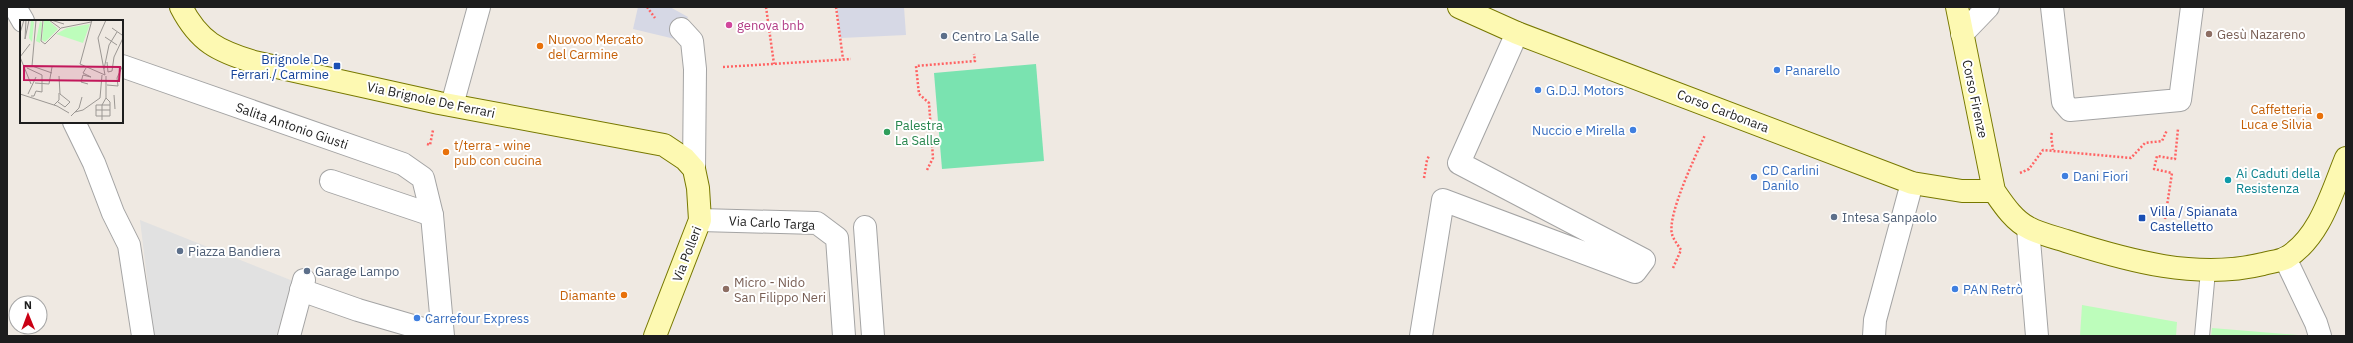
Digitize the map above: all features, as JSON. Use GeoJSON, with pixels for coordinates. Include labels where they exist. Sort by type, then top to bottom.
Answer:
{"type":"FeatureCollection","features":[{"type":"Feature","properties":{"kind":"street"},"geometry":{"type":"LineString","coordinates":[[15,7],[22,20]]}},
{"type":"Feature","properties":{"kind":"street","name":"Via Brignole De Ferrari"},"geometry":{"type":"LineString","coordinates":[[181,7],[203,39],[225,53],[254,62],[446,104],[664,145],[685,159],[694,169]]}},
{"type":"Feature","properties":{"kind":"street"},"geometry":{"type":"LineString","coordinates":[[446,104],[479,7]]}},
{"type":"Feature","properties":{"kind":"street","name":"Corso Carbonara"},"geometry":{"type":"LineString","coordinates":[[1458,7],[1517,33],[1912,183],[1962,191],[1994,191]]}},
{"type":"Feature","properties":{"kind":"street","name":"Corso Firenze"},"geometry":{"type":"LineString","coordinates":[[1957,7],[1994,191]]}},
{"type":"Feature","properties":{"kind":"street"},"geometry":{"type":"LineString","coordinates":[[1962,34],[1988,7]]}},
{"type":"Feature","properties":{"kind":"street"},"geometry":{"type":"LineString","coordinates":[[2052,7],[2063,102],[2070,110],[2180,100],[2192,7]]}},
{"type":"Feature","properties":{"kind":"street"},"geometry":{"type":"LineString","coordinates":[[681,29],[692,41],[695,69],[694,169]]}},
{"type":"Feature","properties":{"kind":"street"},"geometry":{"type":"LineString","coordinates":[[1421,336],[1443,200],[1635,272],[1644,260],[1459,163],[1517,33]]}},
{"type":"Feature","properties":{"kind":"street","name":"Salita Antonio Giusti"},"geometry":{"type":"LineString","coordinates":[[123,66],[327,139],[403,164],[423,178],[432,215],[443,336]]}},
{"type":"Feature","properties":{"kind":"street"},"geometry":{"type":"LineString","coordinates":[[74,123],[94,163],[113,213],[129,245],[143,336]]}},
{"type":"Feature","properties":{"kind":"street"},"geometry":{"type":"LineString","coordinates":[[1994,191],[2009,211],[2028,228],[2105,253],[2159,265],[2208,271],[2241,269],[2285,258],[2307,239],[2323,213],[2346,158]]}},
{"type":"Feature","properties":{"kind":"street","name":"Via Polleri"},"geometry":{"type":"LineString","coordinates":[[655,336],[700,220],[698,188],[694,169]]}},
{"type":"Feature","properties":{"kind":"street"},"geometry":{"type":"LineString","coordinates":[[331,181],[432,215]]}},
{"type":"Feature","properties":{"kind":"street"},"geometry":{"type":"LineString","coordinates":[[1874,336],[1875,320],[1912,183]]}},
{"type":"Feature","properties":{"kind":"street","name":"Via Carlo Targa"},"geometry":{"type":"LineString","coordinates":[[700,220],[817,223],[837,238],[844,336]]}},
{"type":"Feature","properties":{"kind":"street"},"geometry":{"type":"LineString","coordinates":[[865,227],[873,336]]}},
{"type":"Feature","properties":{"kind":"street"},"geometry":{"type":"LineString","coordinates":[[2028,228],[2037,336]]}},
{"type":"Feature","properties":{"kind":"street"},"geometry":{"type":"LineString","coordinates":[[2285,258],[2316,323],[2320,336]]}},
{"type":"Feature","properties":{"kind":"street"},"geometry":{"type":"LineString","coordinates":[[289,336],[303,285],[358,310],[430,330],[438,336]]}},
{"type":"Feature","properties":{"kind":"lane"},"geometry":{"type":"LineString","coordinates":[[2202,336],[2208,271]]}},
{"type":"Feature","properties":{"kind":"path"},"geometry":{"type":"LineString","coordinates":[[766,7],[774,64]]}},
{"type":"Feature","properties":{"kind":"path"},"geometry":{"type":"LineString","coordinates":[[836,7],[843,59]]}},
{"type":"Feature","properties":{"kind":"path"},"geometry":{"type":"LineString","coordinates":[[927,170],[933,158],[929,103],[919,94],[916,66],[975,61],[974,54]]}},
{"type":"Feature","properties":{"kind":"path"},"geometry":{"type":"LineString","coordinates":[[695,69],[851,59]]}},
{"type":"Feature","properties":{"kind":"path"},"geometry":{"type":"LineString","coordinates":[[2020,173],[2029,169],[2043,150],[2131,158],[2145,143],[2162,141],[2180,100]]}},
{"type":"Feature","properties":{"kind":"path"},"geometry":{"type":"LineString","coordinates":[[2165,219],[2172,174],[2154,169],[2157,156],[2175,159],[2180,100]]}},
{"type":"Feature","properties":{"kind":"path"},"geometry":{"type":"LineString","coordinates":[[403,164],[408,141],[430,144],[446,104]]}},
{"type":"Feature","properties":{"kind":"path"},"geometry":{"type":"LineString","coordinates":[[1644,260],[1671,272],[1681,250],[1672,234],[1671,222],[1681,192],[1716,108]]}},
{"type":"Feature","properties":{"kind":"green space"},"geometry":{"type":"Polygon","coordinates":[[[1036,64],[1044,161],[942,169],[934,73],[1036,64]]]}},
{"type":"Feature","properties":{"kind":"green space"},"geometry":{"type":"Polygon","coordinates":[[[2082,305],[2177,322],[2176,336],[2080,336],[2082,305]]]}},
{"type":"Feature","properties":{"kind":"green space"},"geometry":{"type":"Polygon","coordinates":[[[2212,328],[2298,335],[2298,336],[2211,336],[2212,328]]]}},
{"type":"Feature","properties":{"kind":"shaded area"},"geometry":{"type":"Polygon","coordinates":[[[638,7],[670,7],[688,17],[675,39],[633,29],[638,7]]]}},
{"type":"Feature","properties":{"kind":"shaded area"},"geometry":{"type":"Polygon","coordinates":[[[904,7],[906,35],[841,38],[837,8],[904,7]]]}},
{"type":"Feature","properties":{"kind":"shaded area","name":"Piazza Bandiera"},"geometry":{"type":"Polygon","coordinates":[[[140,220],[293,281],[276,336],[154,336],[140,220]]]}},
{"type":"Feature","properties":{"kind":"place","name":"genova bnb"},"geometry":{"type":"Point","coordinates":[729,25]}},
{"type":"Feature","properties":{"kind":"place","name":"Gesù Nazareno"},"geometry":{"type":"Point","coordinates":[2209,34]}},
{"type":"Feature","properties":{"kind":"place","name":"Centro La Salle"},"geometry":{"type":"Point","coordinates":[944,36]}},
{"type":"Feature","properties":{"kind":"place","name":"Nuovoo Mercato del Carmine"},"geometry":{"type":"Point","coordinates":[540,46]}},
{"type":"Feature","properties":{"kind":"place","name":"Brignole De Ferrari / Carmine"},"geometry":{"type":"Point","coordinates":[337,66]}},
{"type":"Feature","properties":{"kind":"place","name":"Panarello"},"geometry":{"type":"Point","coordinates":[1777,70]}},
{"type":"Feature","properties":{"kind":"place","name":"G.D.J. Motors"},"geometry":{"type":"Point","coordinates":[1538,90]}},
{"type":"Feature","properties":{"kind":"place","name":"Caffetteria Luca e Silvia"},"geometry":{"type":"Point","coordinates":[2320,116]}},
{"type":"Feature","properties":{"kind":"place","name":"Nuccio e Mirella"},"geometry":{"type":"Point","coordinates":[1633,130]}},
{"type":"Feature","properties":{"kind":"place","name":"Palestra La Salle"},"geometry":{"type":"Point","coordinates":[887,132]}},
{"type":"Feature","properties":{"kind":"place","name":"t/terra - wine pub con cucina"},"geometry":{"type":"Point","coordinates":[446,152]}},
{"type":"Feature","properties":{"kind":"place","name":"Dani Fiori"},"geometry":{"type":"Point","coordinates":[2065,176]}},
{"type":"Feature","properties":{"kind":"place","name":"CD Carlini Danilo"},"geometry":{"type":"Point","coordinates":[1754,177]}},
{"type":"Feature","properties":{"kind":"place","name":"Ai Caduti della Resistenza"},"geometry":{"type":"Point","coordinates":[2228,180]}},
{"type":"Feature","properties":{"kind":"place","name":"Intesa Sanpaolo"},"geometry":{"type":"Point","coordinates":[1834,217]}},
{"type":"Feature","properties":{"kind":"place","name":"Villa / Spianata Castelletto"},"geometry":{"type":"Point","coordinates":[2142,218]}},
{"type":"Feature","properties":{"kind":"place","name":"Piazza Bandiera"},"geometry":{"type":"Point","coordinates":[180,251]}},
{"type":"Feature","properties":{"kind":"place","name":"Garage Lampo"},"geometry":{"type":"Point","coordinates":[307,271]}},
{"type":"Feature","properties":{"kind":"place","name":"Micro - Nido San Filippo Neri"},"geometry":{"type":"Point","coordinates":[726,289]}},
{"type":"Feature","properties":{"kind":"place","name":"PAN Retrò"},"geometry":{"type":"Point","coordinates":[1955,289]}},
{"type":"Feature","properties":{"kind":"place","name":"Diamante"},"geometry":{"type":"Point","coordinates":[624,295]}},
{"type":"Feature","properties":{"kind":"place","name":"Carrefour Express"},"geometry":{"type":"Point","coordinates":[417,318]}}]}
